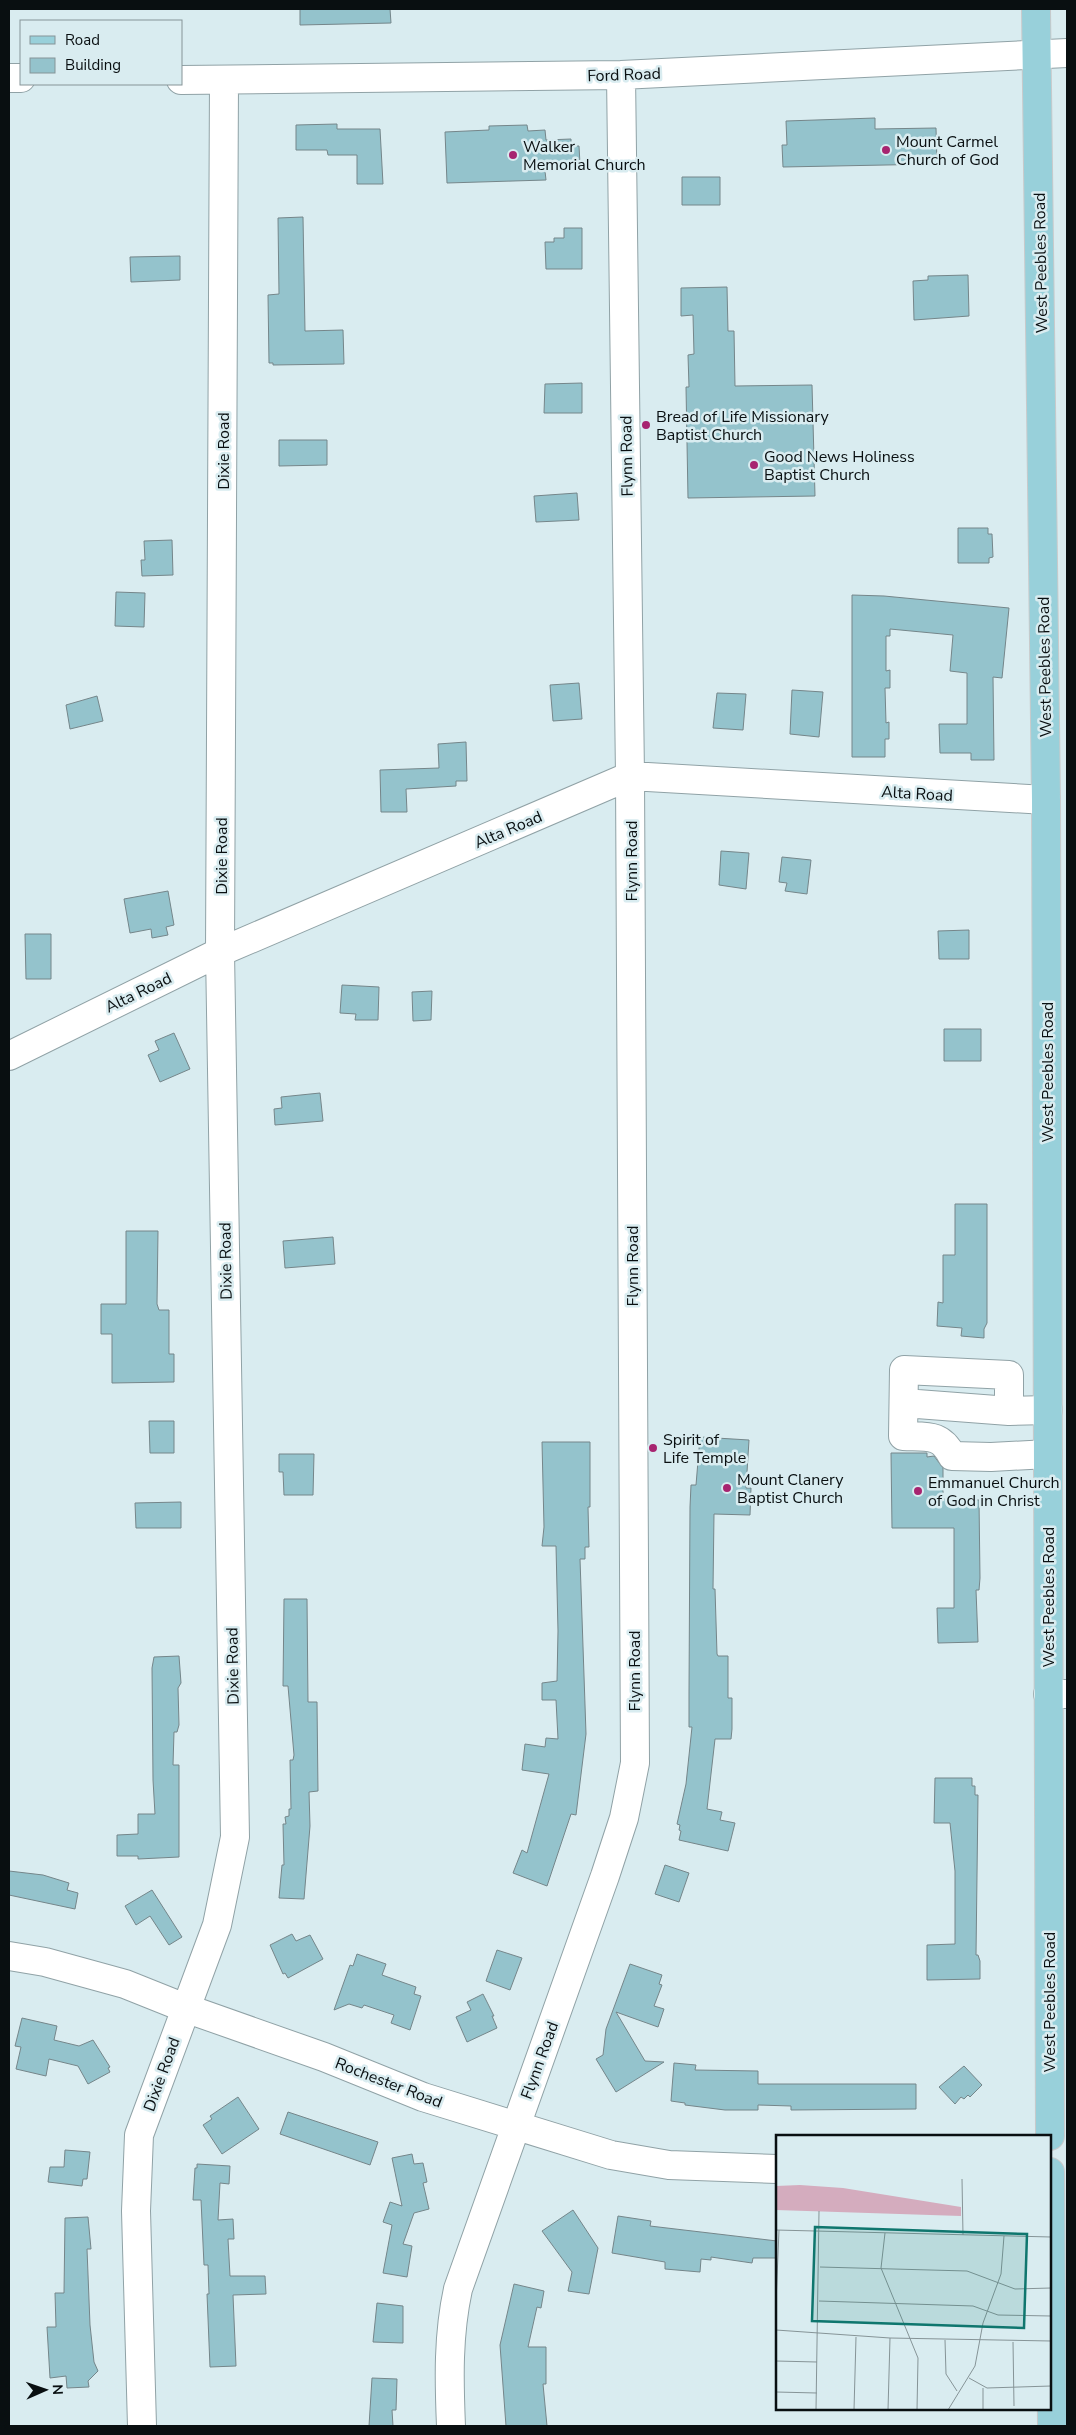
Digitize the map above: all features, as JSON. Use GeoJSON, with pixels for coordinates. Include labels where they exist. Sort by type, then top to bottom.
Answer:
{"type":"FeatureCollection","features":[{"type":"Feature","properties":{"kind":"main road","name":"West Peebles Road"},"geometry":{"type":"LineString","coordinates":[[1036,9],[1046,800],[1048,1454],[1058,1694],[1050,2135]]}},
{"type":"Feature","properties":{"kind":"main road"},"geometry":{"type":"LineString","coordinates":[[1051,2299],[1052,2426]]}},
{"type":"Feature","properties":{"kind":"street","name":"Ford Road"},"geometry":{"type":"LineString","coordinates":[[182,80],[621,75],[1067,53]]}},
{"type":"Feature","properties":{"kind":"street","name":"Flynn Road"},"geometry":{"type":"LineString","coordinates":[[451,2426],[449,2359],[451,2321],[458,2289],[605,1876],[624,1818],[635,1763],[630,776],[621,75]]}},
{"type":"Feature","properties":{"kind":"street","name":"Dixie Road"},"geometry":{"type":"LineString","coordinates":[[142,2426],[136,2211],[139,2135],[217,1925],[235,1837],[220,952],[224,80]]}},
{"type":"Feature","properties":{"kind":"street","name":"Alta Road"},"geometry":{"type":"LineString","coordinates":[[9,1056],[220,952],[630,776],[1046,800]]}},
{"type":"Feature","properties":{"kind":"street"},"geometry":{"type":"LineString","coordinates":[[1009,1411],[1009,1375],[904,1370],[903,1436],[934,1438],[946,1444],[952,1456],[991,1457],[1048,1454]]}},
{"type":"Feature","properties":{"kind":"street"},"geometry":{"type":"LineString","coordinates":[[904,1403],[1009,1411],[1048,1410]]}},
{"type":"Feature","properties":{"kind":"street","name":"Rochester Road"},"geometry":{"type":"LineString","coordinates":[[9,1956],[45,1962],[125,1984],[185,2008],[324,2057],[424,2097],[610,2155],[669,2165],[776,2169]]}},
{"type":"Feature","properties":{"kind":"building"},"geometry":{"type":"Polygon","coordinates":[[[300,9],[390,9],[391,23],[300,25],[300,9]]]}},
{"type":"Feature","properties":{"kind":"building","name":"Mount Carmel Church of God"},"geometry":{"type":"Polygon","coordinates":[[[875,118],[875,129],[936,128],[937,164],[783,167],[782,145],[787,145],[786,121],[875,118]]]}},
{"type":"Feature","properties":{"kind":"building"},"geometry":{"type":"Polygon","coordinates":[[[337,124],[337,129],[380,129],[383,184],[357,184],[357,155],[328,155],[327,150],[296,150],[296,125],[337,124]]]}},
{"type":"Feature","properties":{"kind":"building","name":"Walker Memorial Church"},"geometry":{"type":"Polygon","coordinates":[[[527,125],[528,131],[545,130],[546,140],[571,139],[571,146],[579,146],[580,164],[570,164],[571,170],[545,171],[546,180],[447,183],[445,132],[489,130],[489,126],[527,125]]]}},
{"type":"Feature","properties":{"kind":"building"},"geometry":{"type":"Polygon","coordinates":[[[682,177],[720,177],[720,205],[682,205],[682,177]]]}},
{"type":"Feature","properties":{"kind":"building"},"geometry":{"type":"Polygon","coordinates":[[[303,217],[305,331],[343,330],[344,364],[273,365],[273,363],[269,363],[268,295],[279,294],[278,218],[303,217]]]}},
{"type":"Feature","properties":{"kind":"building"},"geometry":{"type":"Polygon","coordinates":[[[564,228],[582,228],[582,269],[546,269],[545,242],[554,242],[554,238],[564,238],[564,228]]]}},
{"type":"Feature","properties":{"kind":"building"},"geometry":{"type":"Polygon","coordinates":[[[180,256],[180,280],[131,282],[130,257],[180,256]]]}},
{"type":"Feature","properties":{"kind":"building"},"geometry":{"type":"Polygon","coordinates":[[[968,275],[969,316],[914,320],[913,281],[928,280],[928,276],[968,275]]]}},
{"type":"Feature","properties":{"kind":"building"},"geometry":{"type":"Polygon","coordinates":[[[727,287],[728,331],[734,331],[735,386],[812,385],[815,496],[688,498],[686,387],[689,387],[688,355],[694,354],[693,315],[681,316],[681,288],[727,287]]]}},
{"type":"Feature","properties":{"kind":"building"},"geometry":{"type":"Polygon","coordinates":[[[582,383],[582,413],[544,413],[545,384],[582,383]]]}},
{"type":"Feature","properties":{"kind":"building"},"geometry":{"type":"Polygon","coordinates":[[[279,440],[327,440],[327,465],[279,466],[279,440]]]}},
{"type":"Feature","properties":{"kind":"building"},"geometry":{"type":"Polygon","coordinates":[[[577,493],[579,520],[536,522],[534,496],[577,493]]]}},
{"type":"Feature","properties":{"kind":"building"},"geometry":{"type":"Polygon","coordinates":[[[958,528],[988,528],[988,534],[992,534],[993,557],[989,558],[989,563],[958,563],[958,528]]]}},
{"type":"Feature","properties":{"kind":"building"},"geometry":{"type":"Polygon","coordinates":[[[172,540],[173,575],[142,576],[141,560],[145,560],[144,541],[172,540]]]}},
{"type":"Feature","properties":{"kind":"building"},"geometry":{"type":"Polygon","coordinates":[[[116,592],[145,593],[144,627],[115,626],[116,592]]]}},
{"type":"Feature","properties":{"kind":"building"},"geometry":{"type":"Polygon","coordinates":[[[852,595],[884,596],[1009,608],[1002,678],[993,677],[994,760],[971,760],[971,753],[940,753],[939,724],[967,724],[967,673],[950,671],[953,635],[890,629],[890,636],[886,636],[886,671],[890,670],[890,688],[885,688],[886,723],[889,722],[889,739],[885,739],[885,757],[852,757],[852,595]]]}},
{"type":"Feature","properties":{"kind":"building"},"geometry":{"type":"Polygon","coordinates":[[[579,683],[582,719],[553,721],[550,685],[579,683]]]}},
{"type":"Feature","properties":{"kind":"building"},"geometry":{"type":"Polygon","coordinates":[[[792,690],[823,692],[819,737],[790,734],[792,690]]]}},
{"type":"Feature","properties":{"kind":"building"},"geometry":{"type":"Polygon","coordinates":[[[717,693],[746,694],[743,730],[713,728],[717,693]]]}},
{"type":"Feature","properties":{"kind":"building"},"geometry":{"type":"Polygon","coordinates":[[[97,696],[103,721],[70,729],[66,705],[97,696]]]}},
{"type":"Feature","properties":{"kind":"building"},"geometry":{"type":"Polygon","coordinates":[[[466,742],[467,781],[456,781],[456,786],[406,789],[407,812],[381,812],[380,770],[439,768],[438,744],[466,742]]]}},
{"type":"Feature","properties":{"kind":"building"},"geometry":{"type":"Polygon","coordinates":[[[721,851],[749,853],[746,889],[719,885],[721,851]]]}},
{"type":"Feature","properties":{"kind":"building"},"geometry":{"type":"Polygon","coordinates":[[[782,857],[811,860],[807,894],[785,891],[787,883],[779,882],[782,857]]]}},
{"type":"Feature","properties":{"kind":"building"},"geometry":{"type":"Polygon","coordinates":[[[168,891],[174,925],[166,927],[168,935],[152,938],[151,929],[130,933],[124,899],[168,891]]]}},
{"type":"Feature","properties":{"kind":"building"},"geometry":{"type":"Polygon","coordinates":[[[969,930],[969,959],[939,959],[938,931],[969,930]]]}},
{"type":"Feature","properties":{"kind":"building"},"geometry":{"type":"Polygon","coordinates":[[[25,934],[51,934],[51,979],[26,979],[25,934]]]}},
{"type":"Feature","properties":{"kind":"building"},"geometry":{"type":"Polygon","coordinates":[[[342,985],[379,987],[378,1020],[355,1020],[356,1014],[340,1013],[342,985]]]}},
{"type":"Feature","properties":{"kind":"building"},"geometry":{"type":"Polygon","coordinates":[[[432,991],[431,1020],[413,1021],[412,992],[432,991]]]}},
{"type":"Feature","properties":{"kind":"building"},"geometry":{"type":"Polygon","coordinates":[[[944,1029],[981,1029],[981,1061],[944,1061],[944,1029]]]}},
{"type":"Feature","properties":{"kind":"building"},"geometry":{"type":"Polygon","coordinates":[[[174,1033],[190,1069],[160,1082],[148,1055],[159,1050],[155,1041],[174,1033]]]}},
{"type":"Feature","properties":{"kind":"building"},"geometry":{"type":"Polygon","coordinates":[[[320,1093],[323,1121],[275,1125],[274,1109],[282,1108],[281,1097],[320,1093]]]}},
{"type":"Feature","properties":{"kind":"building"},"geometry":{"type":"Polygon","coordinates":[[[955,1204],[987,1204],[987,1323],[984,1329],[984,1338],[961,1336],[962,1328],[937,1326],[938,1302],[943,1303],[943,1255],[955,1255],[955,1204]]]}},
{"type":"Feature","properties":{"kind":"building"},"geometry":{"type":"Polygon","coordinates":[[[126,1231],[158,1231],[157,1304],[159,1310],[169,1310],[169,1354],[174,1354],[174,1382],[112,1383],[112,1334],[101,1334],[101,1304],[126,1304],[126,1231]]]}},
{"type":"Feature","properties":{"kind":"building"},"geometry":{"type":"Polygon","coordinates":[[[333,1237],[335,1264],[285,1268],[283,1241],[333,1237]]]}},
{"type":"Feature","properties":{"kind":"building"},"geometry":{"type":"Polygon","coordinates":[[[149,1421],[174,1421],[174,1453],[150,1453],[149,1421]]]}},
{"type":"Feature","properties":{"kind":"building"},"geometry":{"type":"Polygon","coordinates":[[[700,1437],[749,1440],[746,1488],[751,1488],[750,1515],[714,1514],[713,1589],[715,1589],[717,1654],[718,1656],[728,1656],[728,1698],[732,1698],[732,1729],[731,1739],[715,1739],[707,1809],[722,1812],[720,1820],[735,1823],[728,1851],[679,1840],[681,1831],[679,1830],[680,1825],[677,1824],[686,1784],[692,1727],[689,1727],[690,1507],[691,1485],[696,1485],[700,1437]]]}},
{"type":"Feature","properties":{"kind":"building"},"geometry":{"type":"Polygon","coordinates":[[[542,1442],[590,1442],[589,1547],[585,1547],[585,1559],[580,1559],[586,1734],[576,1815],[571,1814],[547,1886],[513,1873],[522,1850],[527,1853],[549,1774],[522,1770],[525,1744],[545,1747],[546,1738],[558,1739],[556,1700],[542,1700],[542,1683],[557,1681],[558,1631],[556,1546],[542,1546],[544,1527],[542,1442]]]}},
{"type":"Feature","properties":{"kind":"building"},"geometry":{"type":"Polygon","coordinates":[[[891,1453],[927,1453],[927,1457],[934,1456],[943,1468],[943,1499],[979,1500],[980,1578],[979,1590],[976,1590],[978,1642],[938,1643],[937,1608],[954,1608],[954,1528],[892,1528],[891,1453]]]}},
{"type":"Feature","properties":{"kind":"building"},"geometry":{"type":"Polygon","coordinates":[[[279,1454],[314,1454],[313,1495],[284,1495],[283,1472],[279,1472],[279,1454]]]}},
{"type":"Feature","properties":{"kind":"building"},"geometry":{"type":"Polygon","coordinates":[[[181,1502],[181,1528],[136,1528],[135,1503],[181,1502]]]}},
{"type":"Feature","properties":{"kind":"building"},"geometry":{"type":"Polygon","coordinates":[[[284,1599],[307,1599],[308,1702],[317,1702],[318,1791],[309,1792],[310,1826],[304,1899],[279,1898],[282,1865],[284,1865],[283,1824],[286,1824],[285,1817],[289,1816],[289,1809],[291,1809],[290,1760],[293,1760],[294,1755],[288,1686],[283,1686],[284,1599]]]}},
{"type":"Feature","properties":{"kind":"building"},"geometry":{"type":"Polygon","coordinates":[[[179,1656],[181,1683],[178,1688],[179,1725],[177,1732],[174,1732],[173,1765],[179,1765],[179,1857],[138,1859],[138,1856],[117,1856],[117,1835],[138,1834],[138,1814],[155,1814],[152,1668],[154,1657],[179,1656]]]}},
{"type":"Feature","properties":{"kind":"building"},"geometry":{"type":"Polygon","coordinates":[[[935,1778],[972,1778],[972,1786],[975,1786],[975,1795],[978,1795],[976,1955],[978,1955],[980,1961],[980,1979],[927,1980],[927,1945],[955,1944],[955,1871],[950,1823],[934,1823],[935,1778]]]}},
{"type":"Feature","properties":{"kind":"building"},"geometry":{"type":"Polygon","coordinates":[[[665,1865],[689,1873],[679,1902],[655,1894],[665,1865]]]}},
{"type":"Feature","properties":{"kind":"building"},"geometry":{"type":"Polygon","coordinates":[[[9,1871],[43,1875],[69,1883],[67,1890],[78,1893],[75,1909],[9,1895],[9,1871]]]}},
{"type":"Feature","properties":{"kind":"building"},"geometry":{"type":"Polygon","coordinates":[[[152,1890],[182,1937],[169,1945],[150,1916],[136,1925],[125,1906],[152,1890]]]}},
{"type":"Feature","properties":{"kind":"building"},"geometry":{"type":"Polygon","coordinates":[[[292,1934],[296,1941],[310,1935],[323,1959],[288,1978],[285,1973],[283,1974],[270,1945],[292,1934]]]}},
{"type":"Feature","properties":{"kind":"building"},"geometry":{"type":"Polygon","coordinates":[[[497,1950],[522,1958],[510,1990],[486,1981],[497,1950]]]}},
{"type":"Feature","properties":{"kind":"building"},"geometry":{"type":"Polygon","coordinates":[[[357,1954],[386,1964],[382,1975],[416,1987],[414,1994],[421,1996],[410,2030],[391,2023],[394,2015],[364,2005],[362,2008],[349,2004],[334,2010],[350,1965],[353,1966],[357,1954]]]}},
{"type":"Feature","properties":{"kind":"building"},"geometry":{"type":"Polygon","coordinates":[[[630,1964],[662,1975],[659,1984],[662,1985],[654,2006],[664,2009],[658,2027],[616,2012],[645,2061],[664,2062],[616,2092],[596,2059],[603,2055],[606,2029],[630,1964]]]}},
{"type":"Feature","properties":{"kind":"building"},"geometry":{"type":"Polygon","coordinates":[[[483,1994],[494,2016],[492,2016],[497,2028],[467,2042],[456,2017],[471,2010],[467,2002],[483,1994]]]}},
{"type":"Feature","properties":{"kind":"building"},"geometry":{"type":"Polygon","coordinates":[[[22,2018],[57,2026],[54,2040],[79,2046],[93,2040],[110,2067],[108,2068],[110,2072],[88,2084],[78,2066],[49,2059],[46,2076],[16,2069],[21,2047],[15,2046],[22,2018]]]}},
{"type":"Feature","properties":{"kind":"building"},"geometry":{"type":"Polygon","coordinates":[[[674,2063],[696,2065],[695,2070],[758,2071],[758,2084],[916,2084],[916,2109],[791,2110],[791,2106],[758,2105],[758,2110],[725,2110],[685,2105],[685,2103],[671,2101],[674,2063]]]}},
{"type":"Feature","properties":{"kind":"building"},"geometry":{"type":"Polygon","coordinates":[[[964,2066],[982,2085],[970,2097],[968,2095],[964,2099],[961,2097],[955,2104],[939,2087],[964,2066]]]}},
{"type":"Feature","properties":{"kind":"building"},"geometry":{"type":"Polygon","coordinates":[[[238,2097],[259,2129],[222,2154],[203,2125],[212,2119],[210,2116],[238,2097]]]}},
{"type":"Feature","properties":{"kind":"building"},"geometry":{"type":"Polygon","coordinates":[[[288,2112],[378,2142],[370,2165],[280,2134],[288,2112]]]}},
{"type":"Feature","properties":{"kind":"building"},"geometry":{"type":"Polygon","coordinates":[[[65,2150],[90,2152],[87,2179],[83,2179],[82,2186],[48,2182],[50,2167],[64,2167],[65,2150]]]}},
{"type":"Feature","properties":{"kind":"building"},"geometry":{"type":"Polygon","coordinates":[[[412,2154],[414,2164],[423,2163],[427,2182],[423,2183],[429,2209],[414,2213],[403,2244],[412,2246],[407,2277],[383,2273],[392,2225],[383,2222],[390,2202],[402,2206],[392,2158],[412,2154]]]}},
{"type":"Feature","properties":{"kind":"building"},"geometry":{"type":"Polygon","coordinates":[[[197,2164],[230,2166],[229,2184],[220,2183],[218,2220],[233,2219],[234,2239],[228,2239],[230,2276],[265,2276],[266,2294],[233,2295],[236,2366],[210,2367],[207,2294],[209,2294],[208,2265],[204,2265],[201,2200],[193,2200],[195,2168],[197,2168],[197,2164]]]}},
{"type":"Feature","properties":{"kind":"building"},"geometry":{"type":"Polygon","coordinates":[[[573,2210],[598,2248],[589,2294],[568,2291],[572,2272],[542,2231],[573,2210]]]}},
{"type":"Feature","properties":{"kind":"building"},"geometry":{"type":"Polygon","coordinates":[[[618,2216],[651,2221],[650,2226],[776,2241],[776,2258],[753,2258],[752,2263],[711,2257],[711,2260],[701,2259],[700,2272],[665,2269],[665,2262],[612,2253],[618,2216]]]}},
{"type":"Feature","properties":{"kind":"building"},"geometry":{"type":"Polygon","coordinates":[[[88,2217],[91,2249],[87,2249],[90,2325],[94,2362],[98,2371],[88,2381],[89,2387],[67,2388],[66,2376],[50,2378],[47,2327],[56,2327],[55,2293],[64,2293],[65,2218],[88,2217]]]}},
{"type":"Feature","properties":{"kind":"building"},"geometry":{"type":"Polygon","coordinates":[[[514,2284],[544,2291],[541,2308],[537,2307],[528,2347],[546,2347],[546,2384],[543,2384],[547,2426],[506,2426],[500,2345],[514,2284]]]}},
{"type":"Feature","properties":{"kind":"building"},"geometry":{"type":"Polygon","coordinates":[[[377,2303],[403,2306],[403,2343],[373,2342],[377,2303]]]}},
{"type":"Feature","properties":{"kind":"building"},"geometry":{"type":"Polygon","coordinates":[[[372,2378],[397,2379],[396,2410],[392,2410],[393,2426],[369,2426],[372,2378]]]}},
{"type":"Feature","properties":{"kind":"place","name":"Mount Carmel Church of God"},"geometry":{"type":"Point","coordinates":[886,150]}},
{"type":"Feature","properties":{"kind":"place","name":"Walker Memorial Church"},"geometry":{"type":"Point","coordinates":[513,155]}},
{"type":"Feature","properties":{"kind":"place","name":"Bread of Life Missionary Baptist Church"},"geometry":{"type":"Point","coordinates":[646,425]}},
{"type":"Feature","properties":{"kind":"place","name":"Good News Holiness Baptist Church"},"geometry":{"type":"Point","coordinates":[754,465]}},
{"type":"Feature","properties":{"kind":"place","name":"Spirit of Life Temple"},"geometry":{"type":"Point","coordinates":[653,1448]}},
{"type":"Feature","properties":{"kind":"place","name":"Mount Clanery Baptist Church"},"geometry":{"type":"Point","coordinates":[727,1488]}},
{"type":"Feature","properties":{"kind":"place","name":"Emmanuel Church of God in Christ"},"geometry":{"type":"Point","coordinates":[918,1491]}}]}
